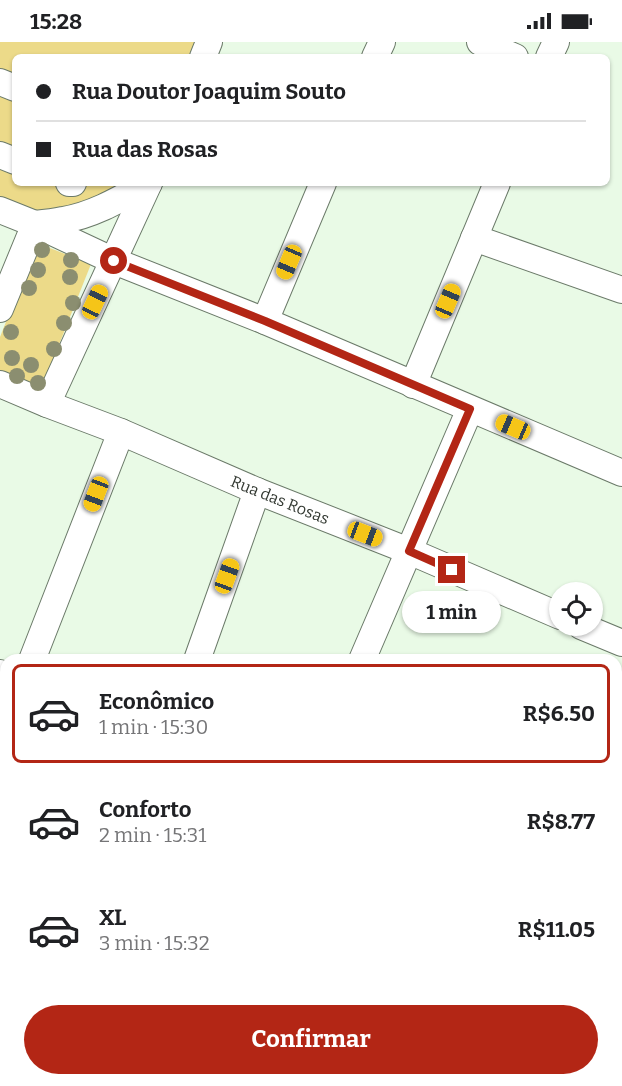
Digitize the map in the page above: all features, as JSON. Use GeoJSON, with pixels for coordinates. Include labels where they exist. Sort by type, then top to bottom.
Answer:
{"type":"FeatureCollection","features":[{"type":"Feature","properties":{"kind":"street"},"geometry":{"type":"LineString","coordinates":[[480,42],[508,54]]}},
{"type":"Feature","properties":{"kind":"street"},"geometry":{"type":"LineString","coordinates":[[35,224],[65,220],[95,211],[144,186]]}},
{"type":"Feature","properties":{"kind":"street"},"geometry":{"type":"LineString","coordinates":[[47,404],[148,186]]}},
{"type":"Feature","properties":{"kind":"street"},"geometry":{"type":"LineString","coordinates":[[265,321],[321,186]]}},
{"type":"Feature","properties":{"kind":"street"},"geometry":{"type":"LineString","coordinates":[[413,384],[496,186]]}},
{"type":"Feature","properties":{"kind":"street"},"geometry":{"type":"LineString","coordinates":[[0,210],[114,261],[265,321],[622,473]]}},
{"type":"Feature","properties":{"kind":"street"},"geometry":{"type":"LineString","coordinates":[[0,309],[35,224]]}},
{"type":"Feature","properties":{"kind":"street"},"geometry":{"type":"LineString","coordinates":[[474,238],[622,290]]}},
{"type":"Feature","properties":{"kind":"street","name":"Rua das Rosas"},"geometry":{"type":"LineString","coordinates":[[0,384],[121,432],[257,491],[409,551],[549,611]]}},
{"type":"Feature","properties":{"kind":"street"},"geometry":{"type":"LineString","coordinates":[[365,654],[470,409]]}},
{"type":"Feature","properties":{"kind":"street"},"geometry":{"type":"LineString","coordinates":[[34,654],[121,432]]}},
{"type":"Feature","properties":{"kind":"street"},"geometry":{"type":"LineString","coordinates":[[200,654],[257,491]]}},
{"type":"Feature","properties":{"kind":"street"},"geometry":{"type":"LineString","coordinates":[[603,635],[622,643]]}},
{"type":"Feature","properties":{"kind":"shaded area"},"geometry":{"type":"Polygon","coordinates":[[[0,42],[196,42],[191,54],[12,54],[12,186],[122,186],[93,205],[31,213],[0,200],[0,42]]]}},
{"type":"Feature","properties":{"kind":"shaded area"},"geometry":{"type":"Polygon","coordinates":[[[37,243],[91,264],[41,390],[0,374],[0,337],[37,243]]]}},
{"type":"Feature","properties":{"kind":"route"},"geometry":{"type":"LineString","coordinates":[[114,261],[265,321],[470,409],[409,551],[452,570]]}}]}
